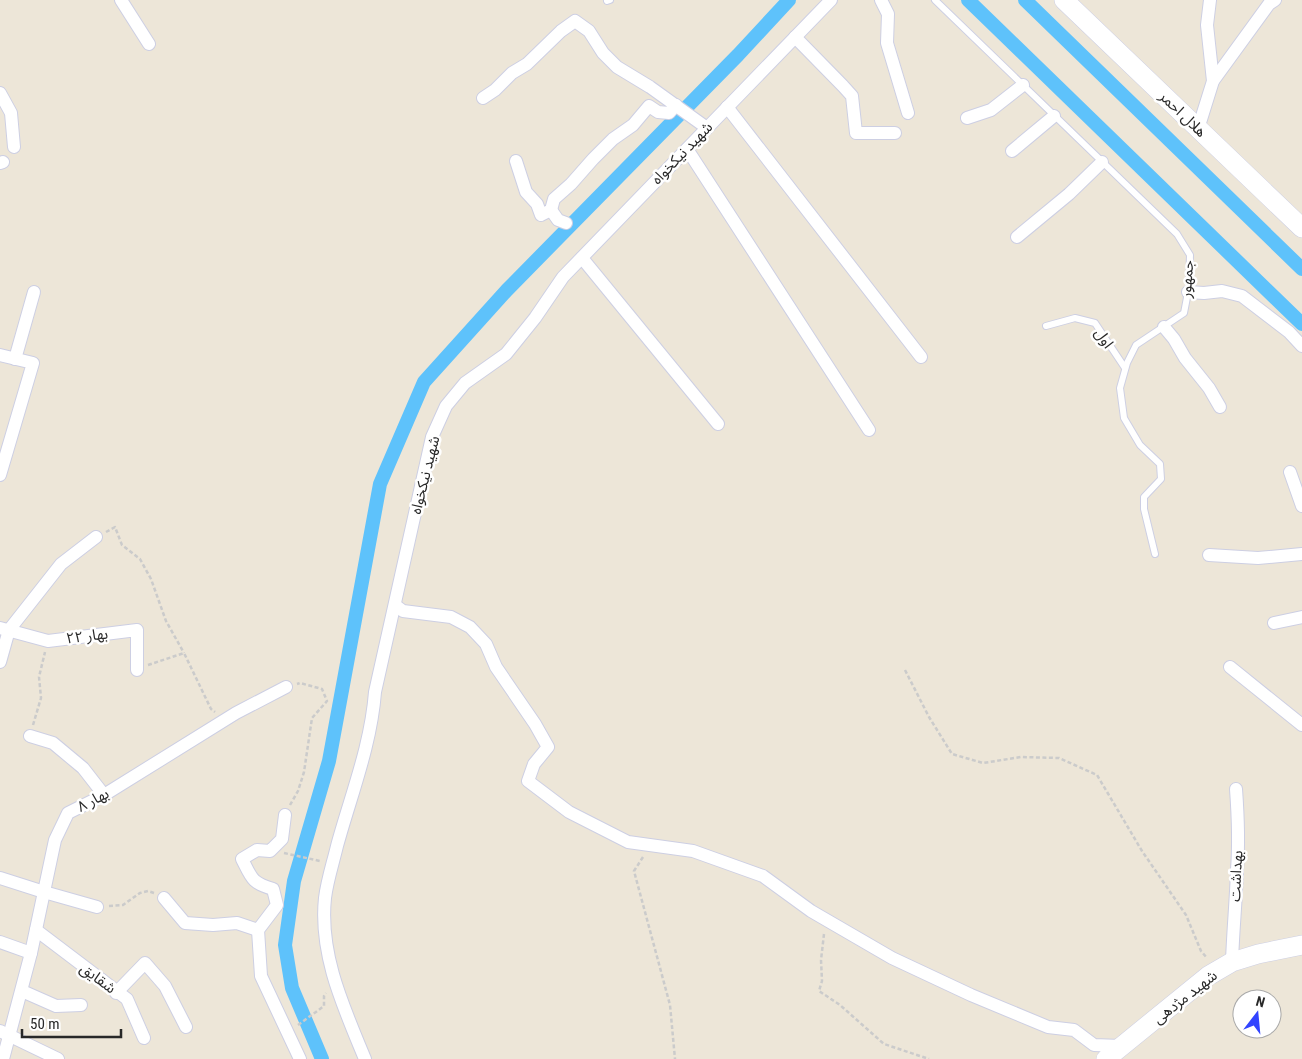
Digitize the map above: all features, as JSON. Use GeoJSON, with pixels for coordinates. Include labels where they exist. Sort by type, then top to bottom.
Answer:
{"type":"FeatureCollection","features":[{"type":"Feature","properties":{"kind":"main road","name":"هلال احمر"},"geometry":{"type":"LineString","coordinates":[[1064,0],[1302,228]]}},
{"type":"Feature","properties":{"kind":"main road","name":"شهید مژدهی"},"geometry":{"type":"LineString","coordinates":[[1106,1059],[1208,976],[1258,954],[1302,945]]}},
{"type":"Feature","properties":{"kind":"street"},"geometry":{"type":"LineString","coordinates":[[121,0],[149,44]]}},
{"type":"Feature","properties":{"kind":"street","name":"شهید نیکخواه"},"geometry":{"type":"LineString","coordinates":[[365,1059],[336,986],[329,956],[325,924],[325,898],[332,864],[365,754],[373,717],[375,692],[432,437],[446,406],[466,383],[506,354],[535,318],[563,277],[830,0]]}},
{"type":"Feature","properties":{"kind":"street"},"geometry":{"type":"LineString","coordinates":[[881,0],[888,14],[887,43],[908,113]]}},
{"type":"Feature","properties":{"kind":"street"},"geometry":{"type":"LineString","coordinates":[[1210,0],[1207,25],[1213,81]]}},
{"type":"Feature","properties":{"kind":"street"},"geometry":{"type":"LineString","coordinates":[[1198,129],[1213,81],[1269,4],[1275,0]]}},
{"type":"Feature","properties":{"kind":"street"},"geometry":{"type":"LineString","coordinates":[[483,98],[495,90],[512,73],[527,64],[575,21],[589,31],[603,53],[616,68],[632,75],[707,128]]}},
{"type":"Feature","properties":{"kind":"street"},"geometry":{"type":"LineString","coordinates":[[795,37],[852,96],[856,133],[895,133]]}},
{"type":"Feature","properties":{"kind":"street"},"geometry":{"type":"LineString","coordinates":[[967,118],[991,110],[1023,85]]}},
{"type":"Feature","properties":{"kind":"street"},"geometry":{"type":"LineString","coordinates":[[0,93],[11,113],[14,147]]}},
{"type":"Feature","properties":{"kind":"street"},"geometry":{"type":"LineString","coordinates":[[516,161],[526,192],[537,204],[541,215],[551,210],[554,199],[571,184],[613,139],[633,125],[649,106],[658,112],[669,113],[681,109]]}},
{"type":"Feature","properties":{"kind":"street"},"geometry":{"type":"LineString","coordinates":[[727,107],[921,357]]}},
{"type":"Feature","properties":{"kind":"street"},"geometry":{"type":"LineString","coordinates":[[1012,151],[1054,116]]}},
{"type":"Feature","properties":{"kind":"street"},"geometry":{"type":"LineString","coordinates":[[687,149],[869,430]]}},
{"type":"Feature","properties":{"kind":"street"},"geometry":{"type":"LineString","coordinates":[[1017,237],[1069,194],[1102,162]]}},
{"type":"Feature","properties":{"kind":"street"},"geometry":{"type":"LineString","coordinates":[[551,210],[558,220],[566,223]]}},
{"type":"Feature","properties":{"kind":"street"},"geometry":{"type":"LineString","coordinates":[[582,258],[718,424]]}},
{"type":"Feature","properties":{"kind":"street"},"geometry":{"type":"LineString","coordinates":[[1188,292],[1222,291],[1242,296],[1289,332],[1302,346]]}},
{"type":"Feature","properties":{"kind":"street"},"geometry":{"type":"LineString","coordinates":[[15,358],[34,292]]}},
{"type":"Feature","properties":{"kind":"street"},"geometry":{"type":"LineString","coordinates":[[1164,326],[1185,358],[1209,388],[1220,407]]}},
{"type":"Feature","properties":{"kind":"street"},"geometry":{"type":"LineString","coordinates":[[0,355],[33,363],[0,475]]}},
{"type":"Feature","properties":{"kind":"street"},"geometry":{"type":"LineString","coordinates":[[1290,472],[1302,506]]}},
{"type":"Feature","properties":{"kind":"street"},"geometry":{"type":"LineString","coordinates":[[0,662],[5,629],[61,564],[96,537]]}},
{"type":"Feature","properties":{"kind":"street"},"geometry":{"type":"LineString","coordinates":[[1209,555],[1258,558],[1302,554]]}},
{"type":"Feature","properties":{"kind":"street"},"geometry":{"type":"LineString","coordinates":[[394,606],[403,610],[451,617],[470,627],[486,644],[496,667],[535,724],[548,747],[534,764],[528,782],[569,812],[628,842],[693,851],[762,876],[811,911],[892,958],[971,995],[1048,1027],[1074,1030],[1094,1045],[1122,1046]]}},
{"type":"Feature","properties":{"kind":"street"},"geometry":{"type":"LineString","coordinates":[[1274,623],[1300,618],[1302,631]]}},
{"type":"Feature","properties":{"kind":"street","name":"بهار ۲۲"},"geometry":{"type":"LineString","coordinates":[[5,629],[48,641],[137,630],[137,670]]}},
{"type":"Feature","properties":{"kind":"street"},"geometry":{"type":"LineString","coordinates":[[1230,668],[1302,725]]}},
{"type":"Feature","properties":{"kind":"street","name":"بهار ۸"},"geometry":{"type":"LineString","coordinates":[[3,1059],[5,1032],[22,991],[55,840],[68,813],[104,795],[223,720],[286,687]]}},
{"type":"Feature","properties":{"kind":"street"},"geometry":{"type":"LineString","coordinates":[[30,736],[53,743],[83,768],[104,795]]}},
{"type":"Feature","properties":{"kind":"street","name":"بهداشت"},"geometry":{"type":"LineString","coordinates":[[1225,967],[1238,870],[1236,789]]}},
{"type":"Feature","properties":{"kind":"street"},"geometry":{"type":"LineString","coordinates":[[285,815],[282,839],[270,851],[257,850],[242,860],[250,876],[258,884],[273,889],[277,905],[258,930],[261,976],[300,1059]]}},
{"type":"Feature","properties":{"kind":"street"},"geometry":{"type":"LineString","coordinates":[[0,878],[97,907]]}},
{"type":"Feature","properties":{"kind":"street"},"geometry":{"type":"LineString","coordinates":[[164,898],[185,923],[213,925],[236,923],[258,930]]}},
{"type":"Feature","properties":{"kind":"street","name":"شقایق"},"geometry":{"type":"LineString","coordinates":[[36,930],[127,999],[144,1038]]}},
{"type":"Feature","properties":{"kind":"street"},"geometry":{"type":"LineString","coordinates":[[0,942],[31,953]]}},
{"type":"Feature","properties":{"kind":"street"},"geometry":{"type":"LineString","coordinates":[[116,992],[145,963],[165,986],[186,1027]]}},
{"type":"Feature","properties":{"kind":"street"},"geometry":{"type":"LineString","coordinates":[[22,991],[56,1006],[81,1005]]}},
{"type":"Feature","properties":{"kind":"street"},"geometry":{"type":"LineString","coordinates":[[5,1032],[58,1059]]}},
{"type":"Feature","properties":{"kind":"lane","name":"جمهور"},"geometry":{"type":"LineString","coordinates":[[935,0],[1177,234],[1190,255],[1188,292],[1184,313],[1136,346],[1125,368],[1120,388],[1124,418],[1140,445],[1160,464],[1161,479],[1144,497],[1144,509],[1155,554]]}},
{"type":"Feature","properties":{"kind":"lane","name":"اول"},"geometry":{"type":"LineString","coordinates":[[1046,326],[1075,318],[1094,323],[1125,368]]}},
{"type":"Feature","properties":{"kind":"path"},"geometry":{"type":"LineString","coordinates":[[96,537],[115,527],[122,545],[140,559],[150,579],[166,622],[184,653],[211,709],[223,720]]}},
{"type":"Feature","properties":{"kind":"path"},"geometry":{"type":"LineString","coordinates":[[30,736],[41,698],[39,677],[48,641]]}},
{"type":"Feature","properties":{"kind":"path"},"geometry":{"type":"LineString","coordinates":[[137,670],[184,653]]}},
{"type":"Feature","properties":{"kind":"path"},"geometry":{"type":"LineString","coordinates":[[905,670],[929,717],[952,754],[984,763],[1021,757],[1059,758],[1097,775],[1142,851],[1186,915],[1201,951],[1225,967]]}},
{"type":"Feature","properties":{"kind":"path"},"geometry":{"type":"LineString","coordinates":[[285,815],[298,791],[304,772],[312,718],[327,701],[322,689],[300,683],[286,687]]}},
{"type":"Feature","properties":{"kind":"path"},"geometry":{"type":"LineString","coordinates":[[650,845],[634,871],[670,1005],[675,1059]]}},
{"type":"Feature","properties":{"kind":"path"},"geometry":{"type":"LineString","coordinates":[[299,857],[332,864]]}},
{"type":"Feature","properties":{"kind":"path"},"geometry":{"type":"LineString","coordinates":[[97,907],[123,905],[140,893],[148,890],[164,898]]}},
{"type":"Feature","properties":{"kind":"path"},"geometry":{"type":"LineString","coordinates":[[826,920],[821,960],[822,981],[819,991],[840,1005],[884,1044],[929,1059]]}},
{"type":"Feature","properties":{"kind":"path"},"geometry":{"type":"LineString","coordinates":[[305,1020],[324,1006],[324,996],[329,989],[336,986]]}},
{"type":"Feature","properties":{"kind":"waterway"},"geometry":{"type":"LineString","coordinates":[[322,1059],[292,988],[285,945],[294,881],[329,761],[380,484],[424,382],[507,290],[738,55],[789,0]]}},
{"type":"Feature","properties":{"kind":"waterway"},"geometry":{"type":"LineString","coordinates":[[968,0],[1302,324]]}},
{"type":"Feature","properties":{"kind":"waterway"},"geometry":{"type":"LineString","coordinates":[[1025,0],[1302,269]]}}]}
